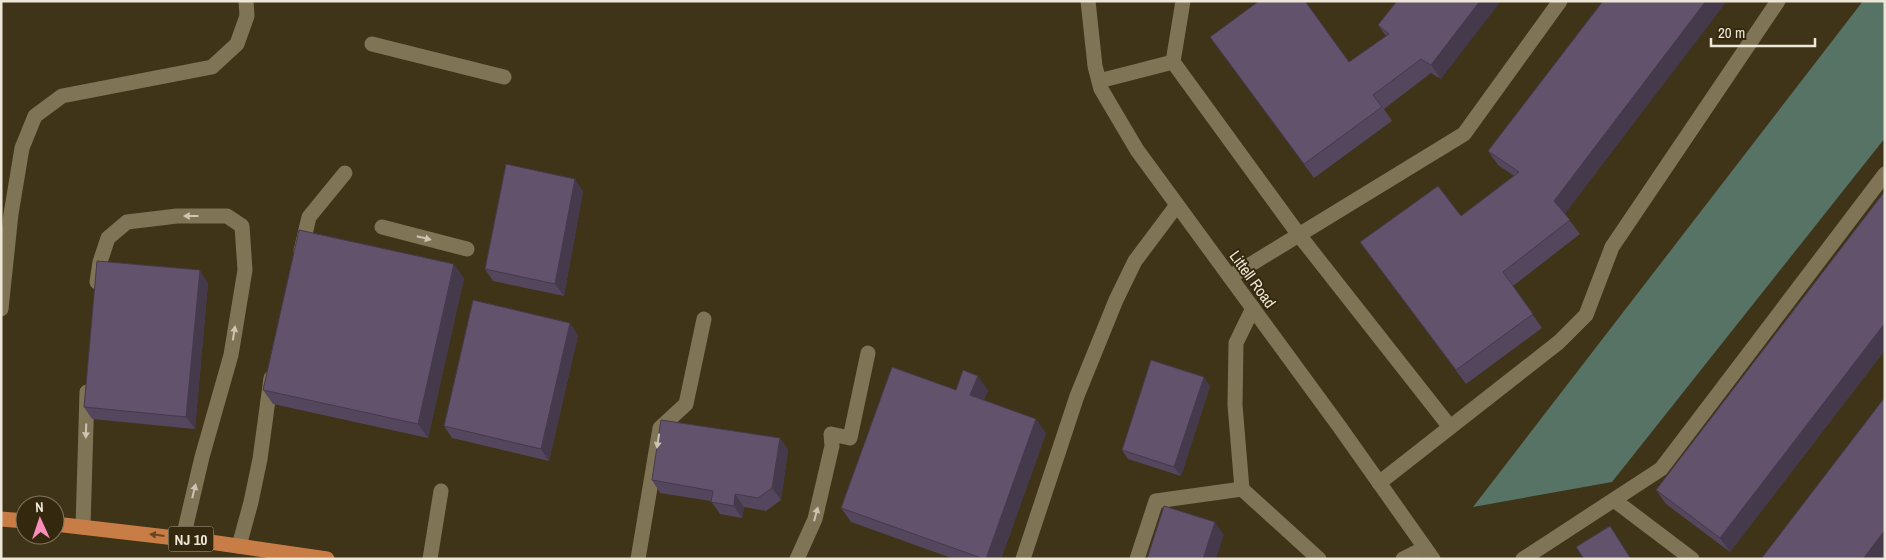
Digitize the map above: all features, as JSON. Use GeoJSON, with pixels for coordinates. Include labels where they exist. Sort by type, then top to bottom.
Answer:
{"type":"FeatureCollection","features":[{"type":"Feature","properties":{"kind":"main road"},"geometry":{"type":"LineString","coordinates":[[1,519],[15,520]]}},
{"type":"Feature","properties":{"kind":"main road","name":"NJ 10"},"geometry":{"type":"LineString","coordinates":[[65,525],[183,538],[327,559]]}},
{"type":"Feature","properties":{"kind":"street"},"geometry":{"type":"LineString","coordinates":[[1,309],[6,214],[22,148],[35,116],[62,96],[212,66],[237,44],[247,16],[246,1]]}},
{"type":"Feature","properties":{"kind":"street","name":"Littell Road"},"geometry":{"type":"LineString","coordinates":[[1088,1],[1095,66],[1101,89],[1137,150],[1429,553]]}},
{"type":"Feature","properties":{"kind":"street"},"geometry":{"type":"LineString","coordinates":[[1183,1],[1173,62],[1299,235],[1450,427]]}},
{"type":"Feature","properties":{"kind":"street"},"geometry":{"type":"LineString","coordinates":[[1230,277],[1464,134],[1560,1]]}},
{"type":"Feature","properties":{"kind":"street"},"geometry":{"type":"LineString","coordinates":[[1379,482],[1558,342],[1586,315],[1612,247],[1778,1]]}},
{"type":"Feature","properties":{"kind":"street"},"geometry":{"type":"LineString","coordinates":[[372,44],[504,77]]}},
{"type":"Feature","properties":{"kind":"street"},"geometry":{"type":"LineString","coordinates":[[1099,81],[1173,62]]}},
{"type":"Feature","properties":{"kind":"street"},"geometry":{"type":"LineString","coordinates":[[298,264],[309,217],[345,173]]}},
{"type":"Feature","properties":{"kind":"street"},"geometry":{"type":"LineString","coordinates":[[1523,559],[1661,470],[1885,174]]}},
{"type":"Feature","properties":{"kind":"street"},"geometry":{"type":"LineString","coordinates":[[1024,559],[1077,396],[1116,300],[1135,261],[1177,205]]}},
{"type":"Feature","properties":{"kind":"street"},"geometry":{"type":"LineString","coordinates":[[95,299],[100,262],[108,238],[127,222],[177,216],[227,216],[242,226],[244,270],[230,355],[202,457],[183,538]]}},
{"type":"Feature","properties":{"kind":"street"},"geometry":{"type":"LineString","coordinates":[[382,227],[466,249]]}},
{"type":"Feature","properties":{"kind":"street"},"geometry":{"type":"LineString","coordinates":[[1253,308],[1236,343],[1235,405],[1242,489],[1319,559]]}},
{"type":"Feature","properties":{"kind":"street"},"geometry":{"type":"LineString","coordinates":[[638,557],[660,428],[686,404],[704,319]]}},
{"type":"Feature","properties":{"kind":"street"},"geometry":{"type":"LineString","coordinates":[[797,559],[815,519],[832,446],[831,434],[850,438],[868,353]]}},
{"type":"Feature","properties":{"kind":"street"},"geometry":{"type":"LineString","coordinates":[[239,546],[260,459],[269,387],[274,368]]}},
{"type":"Feature","properties":{"kind":"street"},"geometry":{"type":"LineString","coordinates":[[83,527],[88,381]]}},
{"type":"Feature","properties":{"kind":"street"},"geometry":{"type":"LineString","coordinates":[[1137,559],[1156,501],[1242,489]]}},
{"type":"Feature","properties":{"kind":"street"},"geometry":{"type":"LineString","coordinates":[[430,559],[441,491]]}},
{"type":"Feature","properties":{"kind":"street"},"geometry":{"type":"LineString","coordinates":[[1614,500],[1692,559]]}},
{"type":"Feature","properties":{"kind":"street"},"geometry":{"type":"LineString","coordinates":[[1403,559],[1429,553]]}},
{"type":"Feature","properties":{"kind":"green space"},"geometry":{"type":"Polygon","coordinates":[[[1863,1],[1885,1],[1885,138],[1612,482],[1473,507],[1863,1]]]}},
{"type":"Feature","properties":{"kind":"building"},"geometry":{"type":"Polygon","coordinates":[[[1259,1],[1305,1],[1349,62],[1389,34],[1378,25],[1397,1],[1480,1],[1431,65],[1421,59],[1373,95],[1382,107],[1304,164],[1210,37],[1259,1]]]}},
{"type":"Feature","properties":{"kind":"building"},"geometry":{"type":"Polygon","coordinates":[[[1603,1],[1706,1],[1554,201],[1570,220],[1503,272],[1533,314],[1456,370],[1360,242],[1438,186],[1461,216],[1519,172],[1488,151],[1603,1]]]}},
{"type":"Feature","properties":{"kind":"building"},"geometry":{"type":"Polygon","coordinates":[[[506,164],[575,179],[555,284],[485,269],[506,164]]]}},
{"type":"Feature","properties":{"kind":"building"},"geometry":{"type":"Polygon","coordinates":[[[1885,191],[1885,323],[1720,538],[1656,490],[1885,191]]]}},
{"type":"Feature","properties":{"kind":"building"},"geometry":{"type":"Polygon","coordinates":[[[299,230],[454,264],[418,424],[263,390],[299,230]]]}},
{"type":"Feature","properties":{"kind":"building"},"geometry":{"type":"Polygon","coordinates":[[[97,261],[200,270],[186,417],[84,407],[97,261]]]}},
{"type":"Feature","properties":{"kind":"building"},"geometry":{"type":"Polygon","coordinates":[[[473,300],[570,323],[541,449],[444,426],[473,300]]]}},
{"type":"Feature","properties":{"kind":"building"},"geometry":{"type":"Polygon","coordinates":[[[1151,360],[1204,377],[1174,467],[1122,450],[1151,360]]]}},
{"type":"Feature","properties":{"kind":"building"},"geometry":{"type":"Polygon","coordinates":[[[892,367],[956,390],[963,370],[978,376],[970,395],[1036,419],[986,559],[841,508],[892,367]]]}},
{"type":"Feature","properties":{"kind":"building"},"geometry":{"type":"Polygon","coordinates":[[[1885,397],[1885,530],[1863,559],[1761,559],[1885,397]]]}},
{"type":"Feature","properties":{"kind":"building"},"geometry":{"type":"Polygon","coordinates":[[[661,420],[780,438],[772,488],[758,498],[735,494],[734,506],[711,502],[713,491],[652,480],[661,420]]]}},
{"type":"Feature","properties":{"kind":"building"},"geometry":{"type":"Polygon","coordinates":[[[1164,506],[1215,522],[1203,559],[1147,559],[1164,506]]]}},
{"type":"Feature","properties":{"kind":"building"},"geometry":{"type":"Polygon","coordinates":[[[1610,526],[1631,559],[1584,559],[1576,547],[1610,526]]]}}]}
